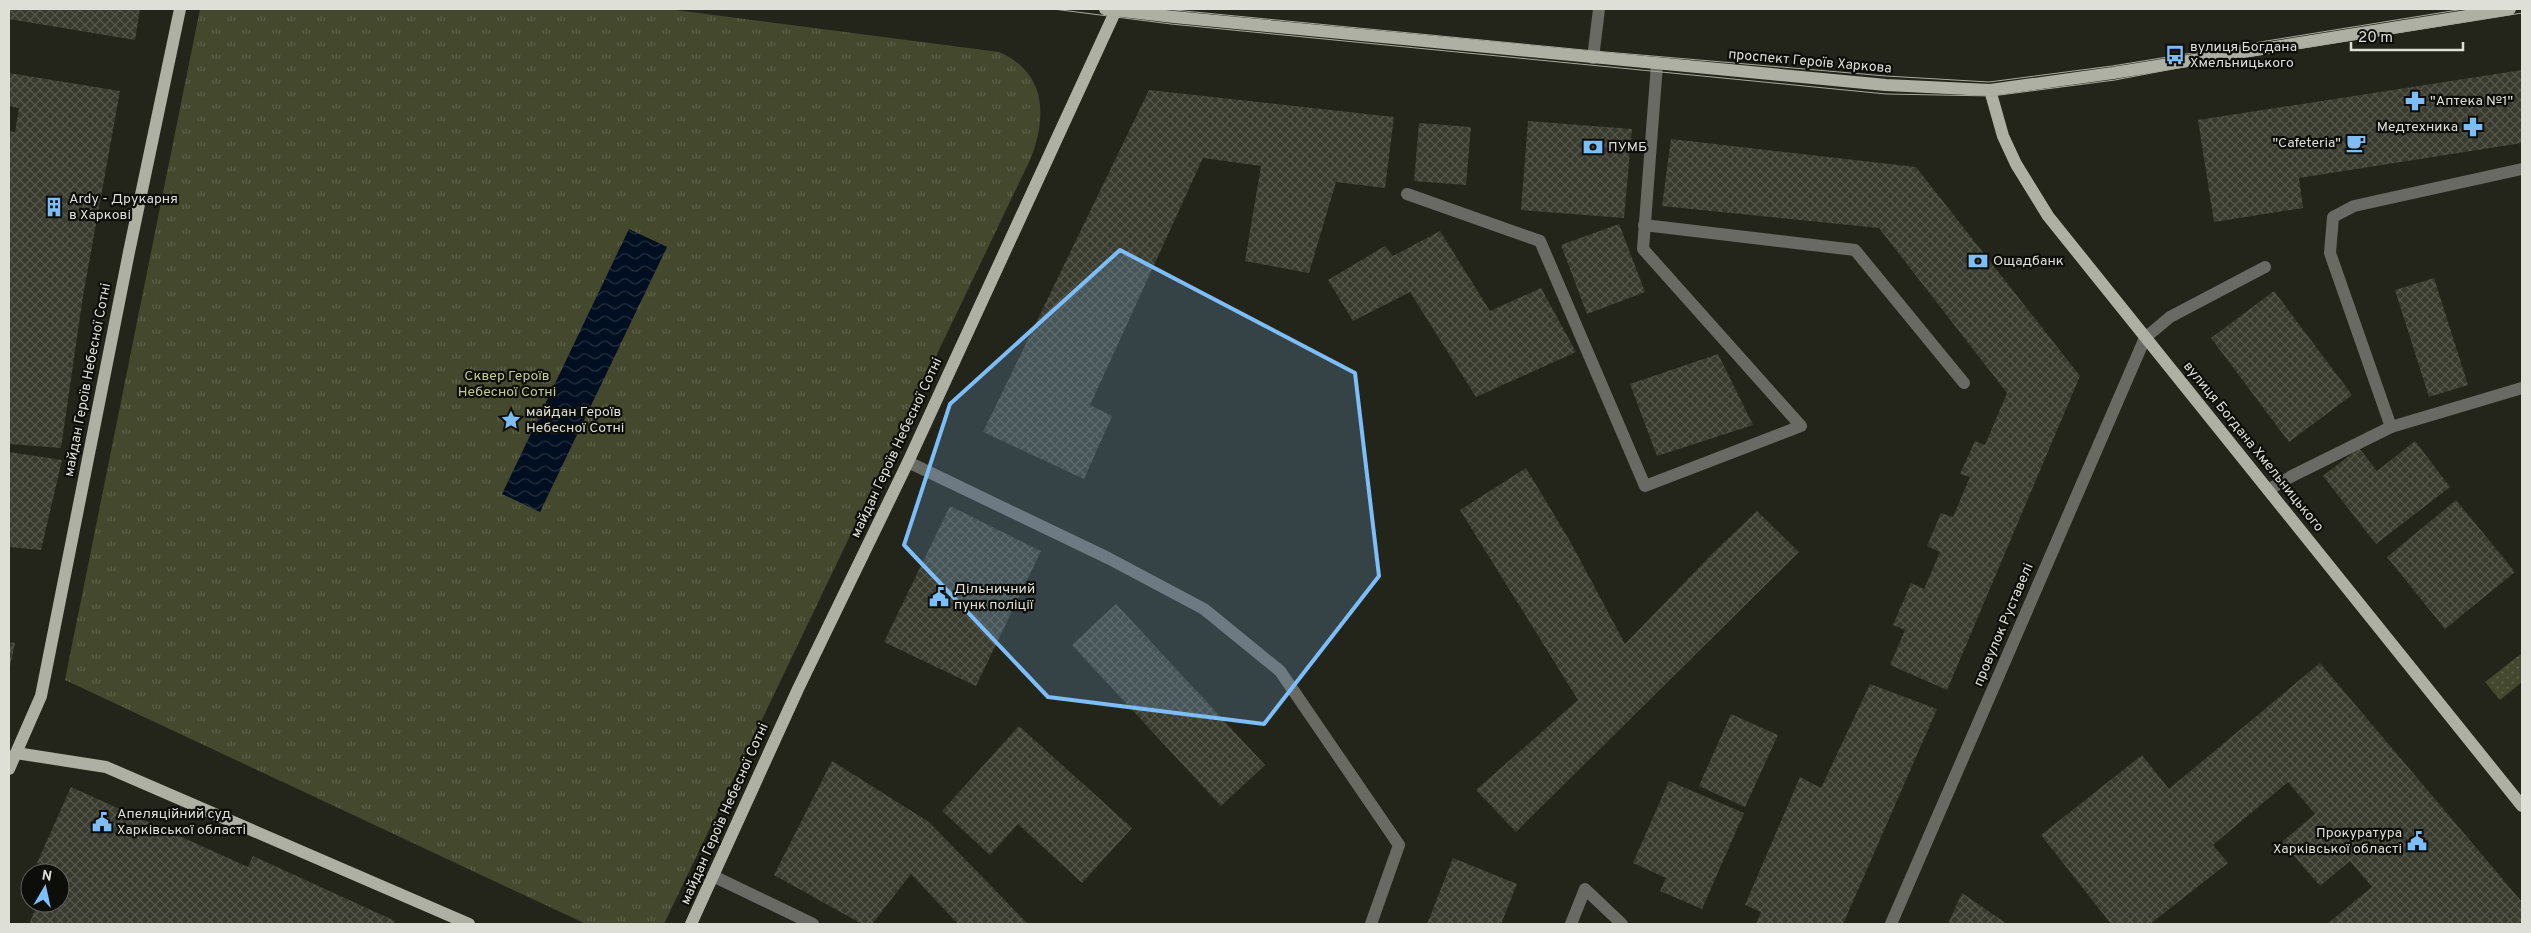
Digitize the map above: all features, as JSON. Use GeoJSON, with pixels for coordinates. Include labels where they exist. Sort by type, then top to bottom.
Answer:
{"type":"FeatureCollection","features":[{"type":"Feature","properties":{"kind":"main road","name":"майдан Героїв Небесної Сотні"},"geometry":{"type":"LineString","coordinates":[[9,769],[12,753],[41,696],[129,252],[180,9]]}},
{"type":"Feature","properties":{"kind":"main road","name":"майдан Героїв Небесної Сотні"},"geometry":{"type":"LineString","coordinates":[[691,924],[798,689],[908,462],[1112,9]]}},
{"type":"Feature","properties":{"kind":"main road","name":"проспект Героїв Харкова"},"geometry":{"type":"LineString","coordinates":[[1112,9],[1657,64],[1886,85],[1990,90],[2113,73],[2510,9]]}},
{"type":"Feature","properties":{"kind":"main road","name":"вулиця Богдана Хмельницького"},"geometry":{"type":"LineString","coordinates":[[1990,90],[2003,136],[2016,164],[2043,209],[2522,806]]}},
{"type":"Feature","properties":{"kind":"main road"},"geometry":{"type":"LineString","coordinates":[[12,753],[106,767],[469,924]]}},
{"type":"Feature","properties":{"kind":"street"},"geometry":{"type":"LineString","coordinates":[[1593,58],[1599,9]]}},
{"type":"Feature","properties":{"kind":"street"},"geometry":{"type":"LineString","coordinates":[[1407,194],[1540,241],[1645,486],[1801,426],[1643,249],[1657,64]]}},
{"type":"Feature","properties":{"kind":"street"},"geometry":{"type":"LineString","coordinates":[[2391,428],[2330,253],[2333,217],[2354,206],[2522,169]]}},
{"type":"Feature","properties":{"kind":"street"},"geometry":{"type":"LineString","coordinates":[[1644,225],[1855,250],[1964,383]]}},
{"type":"Feature","properties":{"kind":"street"},"geometry":{"type":"LineString","coordinates":[[2145,338],[2170,317],[2266,267]]}},
{"type":"Feature","properties":{"kind":"street","name":"провулок Руставелі"},"geometry":{"type":"LineString","coordinates":[[1891,924],[2145,338]]}},
{"type":"Feature","properties":{"kind":"street"},"geometry":{"type":"LineString","coordinates":[[2268,490],[2292,476],[2391,428],[2522,388]]}},
{"type":"Feature","properties":{"kind":"street"},"geometry":{"type":"LineString","coordinates":[[908,462],[1108,558],[1204,609],[1280,671],[1399,845],[1371,924]]}},
{"type":"Feature","properties":{"kind":"street"},"geometry":{"type":"LineString","coordinates":[[713,876],[812,924]]}},
{"type":"Feature","properties":{"kind":"street"},"geometry":{"type":"LineString","coordinates":[[1571,924],[1586,890],[1622,924]]}},
{"type":"Feature","properties":{"kind":"highlighted area"},"geometry":{"type":"Polygon","coordinates":[[[1120,250],[1355,373],[1379,576],[1264,724],[1048,697],[904,545],[950,404],[1120,250]]]}},
{"type":"Feature","properties":{"kind":"green space","name":"Сквер Героїв Небесної Сотні"},"geometry":{"type":"Polygon","coordinates":[[[200,9],[668,9],[999,52],[1015,61],[1034,84],[1039,98],[1040,113],[1036,144],[1030,160],[664,924],[586,924],[65,680],[200,9]]]}},
{"type":"Feature","properties":{"kind":"green space"},"geometry":{"type":"Polygon","coordinates":[[[2522,653],[2522,682],[2500,700],[2485,682],[2522,653]]]}},
{"type":"Feature","properties":{"kind":"water"},"geometry":{"type":"Polygon","coordinates":[[[629,229],[667,247],[540,512],[502,494],[629,229]]]}},
{"type":"Feature","properties":{"kind":"building"},"geometry":{"type":"Polygon","coordinates":[[[9,9],[140,9],[135,40],[9,19],[9,9]]]}},
{"type":"Feature","properties":{"kind":"building"},"geometry":{"type":"Polygon","coordinates":[[[2522,70],[2522,143],[2299,178],[2303,208],[2214,222],[2198,120],[2522,70]]]}},
{"type":"Feature","properties":{"kind":"building"},"geometry":{"type":"Polygon","coordinates":[[[9,73],[120,91],[83,296],[61,448],[9,444],[9,131],[15,132],[19,108],[9,106],[9,73]]]}},
{"type":"Feature","properties":{"kind":"building"},"geometry":{"type":"Polygon","coordinates":[[[1149,90],[1394,117],[1385,188],[1336,182],[1309,273],[1245,261],[1261,166],[1203,158],[1090,405],[1112,416],[1084,479],[983,432],[1149,90]]]}},
{"type":"Feature","properties":{"kind":"building"},"geometry":{"type":"Polygon","coordinates":[[[1528,121],[1632,129],[1624,218],[1521,210],[1528,121]]]}},
{"type":"Feature","properties":{"kind":"building"},"geometry":{"type":"Polygon","coordinates":[[[1419,123],[1471,127],[1466,185],[1414,181],[1419,123]]]}},
{"type":"Feature","properties":{"kind":"building"},"geometry":{"type":"Polygon","coordinates":[[[1671,139],[1916,167],[2080,376],[1947,690],[1890,665],[1905,630],[1893,625],[1911,583],[1924,589],[1940,552],[1927,546],[1941,513],[1953,517],[1970,477],[1960,474],[1975,441],[1985,445],[2007,393],[1879,228],[1662,206],[1671,139]]]}},
{"type":"Feature","properties":{"kind":"building"},"geometry":{"type":"Polygon","coordinates":[[[1619,224],[1645,292],[1587,314],[1561,245],[1619,224]]]}},
{"type":"Feature","properties":{"kind":"building"},"geometry":{"type":"Polygon","coordinates":[[[1440,231],[1490,311],[1541,288],[1576,352],[1476,397],[1410,292],[1353,321],[1328,280],[1385,246],[1393,256],[1440,231]]]}},
{"type":"Feature","properties":{"kind":"building"},"geometry":{"type":"Polygon","coordinates":[[[2434,278],[2468,385],[2429,397],[2395,290],[2434,278]]]}},
{"type":"Feature","properties":{"kind":"building"},"geometry":{"type":"Polygon","coordinates":[[[2274,291],[2352,395],[2289,442],[2211,338],[2274,291]]]}},
{"type":"Feature","properties":{"kind":"building"},"geometry":{"type":"Polygon","coordinates":[[[1718,354],[1753,425],[1657,456],[1630,384],[1718,354]]]}},
{"type":"Feature","properties":{"kind":"building"},"geometry":{"type":"Polygon","coordinates":[[[2415,441],[2450,487],[2376,544],[2323,476],[2359,448],[2377,471],[2415,441]]]}},
{"type":"Feature","properties":{"kind":"building"},"geometry":{"type":"Polygon","coordinates":[[[9,452],[62,460],[41,550],[9,547],[9,452]]]}},
{"type":"Feature","properties":{"kind":"building"},"geometry":{"type":"Polygon","coordinates":[[[1526,468],[1571,543],[1625,644],[1715,551],[1757,511],[1799,552],[1516,832],[1476,790],[1578,700],[1460,510],[1526,468]]]}},
{"type":"Feature","properties":{"kind":"building"},"geometry":{"type":"Polygon","coordinates":[[[2456,500],[2515,572],[2445,629],[2387,557],[2456,500]]]}},
{"type":"Feature","properties":{"kind":"building"},"geometry":{"type":"Polygon","coordinates":[[[950,506],[1041,551],[976,686],[884,642],[950,506]]]}},
{"type":"Feature","properties":{"kind":"building"},"geometry":{"type":"Polygon","coordinates":[[[1116,604],[1265,765],[1221,806],[1072,645],[1116,604]]]}},
{"type":"Feature","properties":{"kind":"building"},"geometry":{"type":"Polygon","coordinates":[[[9,642],[15,643],[10,667],[9,667],[9,642]]]}},
{"type":"Feature","properties":{"kind":"building"},"geometry":{"type":"Polygon","coordinates":[[[2320,663],[2522,902],[2522,924],[2327,924],[2372,887],[2350,861],[2320,886],[2282,842],[2315,814],[2288,782],[2213,845],[2228,863],[2150,924],[2111,924],[2041,835],[2142,755],[2169,789],[2320,663]]]}},
{"type":"Feature","properties":{"kind":"building"},"geometry":{"type":"Polygon","coordinates":[[[1870,684],[1937,709],[1843,924],[1756,924],[1761,912],[1745,905],[1800,777],[1821,788],[1870,684]]]}},
{"type":"Feature","properties":{"kind":"building"},"geometry":{"type":"Polygon","coordinates":[[[1731,714],[1778,735],[1745,807],[1699,786],[1731,714]]]}},
{"type":"Feature","properties":{"kind":"building"},"geometry":{"type":"Polygon","coordinates":[[[1019,726],[1132,828],[1082,883],[1018,824],[990,855],[942,811],[1019,726]]]}},
{"type":"Feature","properties":{"kind":"building"},"geometry":{"type":"Polygon","coordinates":[[[832,761],[929,822],[1028,924],[958,924],[911,874],[872,924],[862,924],[774,875],[832,761]]]}},
{"type":"Feature","properties":{"kind":"building"},"geometry":{"type":"Polygon","coordinates":[[[1669,781],[1744,813],[1702,909],[1660,891],[1666,878],[1633,863],[1669,781]]]}},
{"type":"Feature","properties":{"kind":"building","name":"Апеляційний суд Харківської області"},"geometry":{"type":"Polygon","coordinates":[[[71,787],[248,867],[253,856],[395,921],[393,924],[29,924],[34,913],[70,913],[70,863],[37,863],[71,787]]]}},
{"type":"Feature","properties":{"kind":"building"},"geometry":{"type":"Polygon","coordinates":[[[1453,858],[1517,884],[1501,924],[1427,924],[1453,858]]]}},
{"type":"Feature","properties":{"kind":"building"},"geometry":{"type":"Polygon","coordinates":[[[1962,893],[2007,924],[1948,924],[1962,893]]]}},
{"type":"Feature","properties":{"kind":"tram line"},"geometry":{"type":"LineString","coordinates":[[1053,9],[1171,24],[1886,94],[1992,96],[2115,80],[2178,68],[2522,13]]}},
{"type":"Feature","properties":{"kind":"tram line"},"geometry":{"type":"LineString","coordinates":[[1164,9],[1594,51],[1886,76],[1989,82],[2112,66],[2464,9]]}},
{"type":"Feature","properties":{"kind":"place","name":"вулиця Богдана Хмельницького"},"geometry":{"type":"Point","coordinates":[2175,55]}},
{"type":"Feature","properties":{"kind":"place","name":"\"Аптека №1\""},"geometry":{"type":"Point","coordinates":[2415,101]}},
{"type":"Feature","properties":{"kind":"place","name":"Медтехника"},"geometry":{"type":"Point","coordinates":[2473,127]}},
{"type":"Feature","properties":{"kind":"place","name":"\"Cafeteria\""},"geometry":{"type":"Point","coordinates":[2356,143]}},
{"type":"Feature","properties":{"kind":"place","name":"ПУМБ"},"geometry":{"type":"Point","coordinates":[1593,147]}},
{"type":"Feature","properties":{"kind":"place","name":"Ardy - Друкарня в Харкові"},"geometry":{"type":"Point","coordinates":[54,207]}},
{"type":"Feature","properties":{"kind":"place","name":"Ощадбанк"},"geometry":{"type":"Point","coordinates":[1978,261]}},
{"type":"Feature","properties":{"kind":"place","name":"майдан Героїв Небесної Сотні"},"geometry":{"type":"Point","coordinates":[511,420]}},
{"type":"Feature","properties":{"kind":"place","name":"Дільничний пунк поліції"},"geometry":{"type":"Point","coordinates":[939,597]}},
{"type":"Feature","properties":{"kind":"place","name":"Апеляційний суд Харківської області"},"geometry":{"type":"Point","coordinates":[102,822]}},
{"type":"Feature","properties":{"kind":"place","name":"Прокуратура Харківської області"},"geometry":{"type":"Point","coordinates":[2417,841]}}]}
